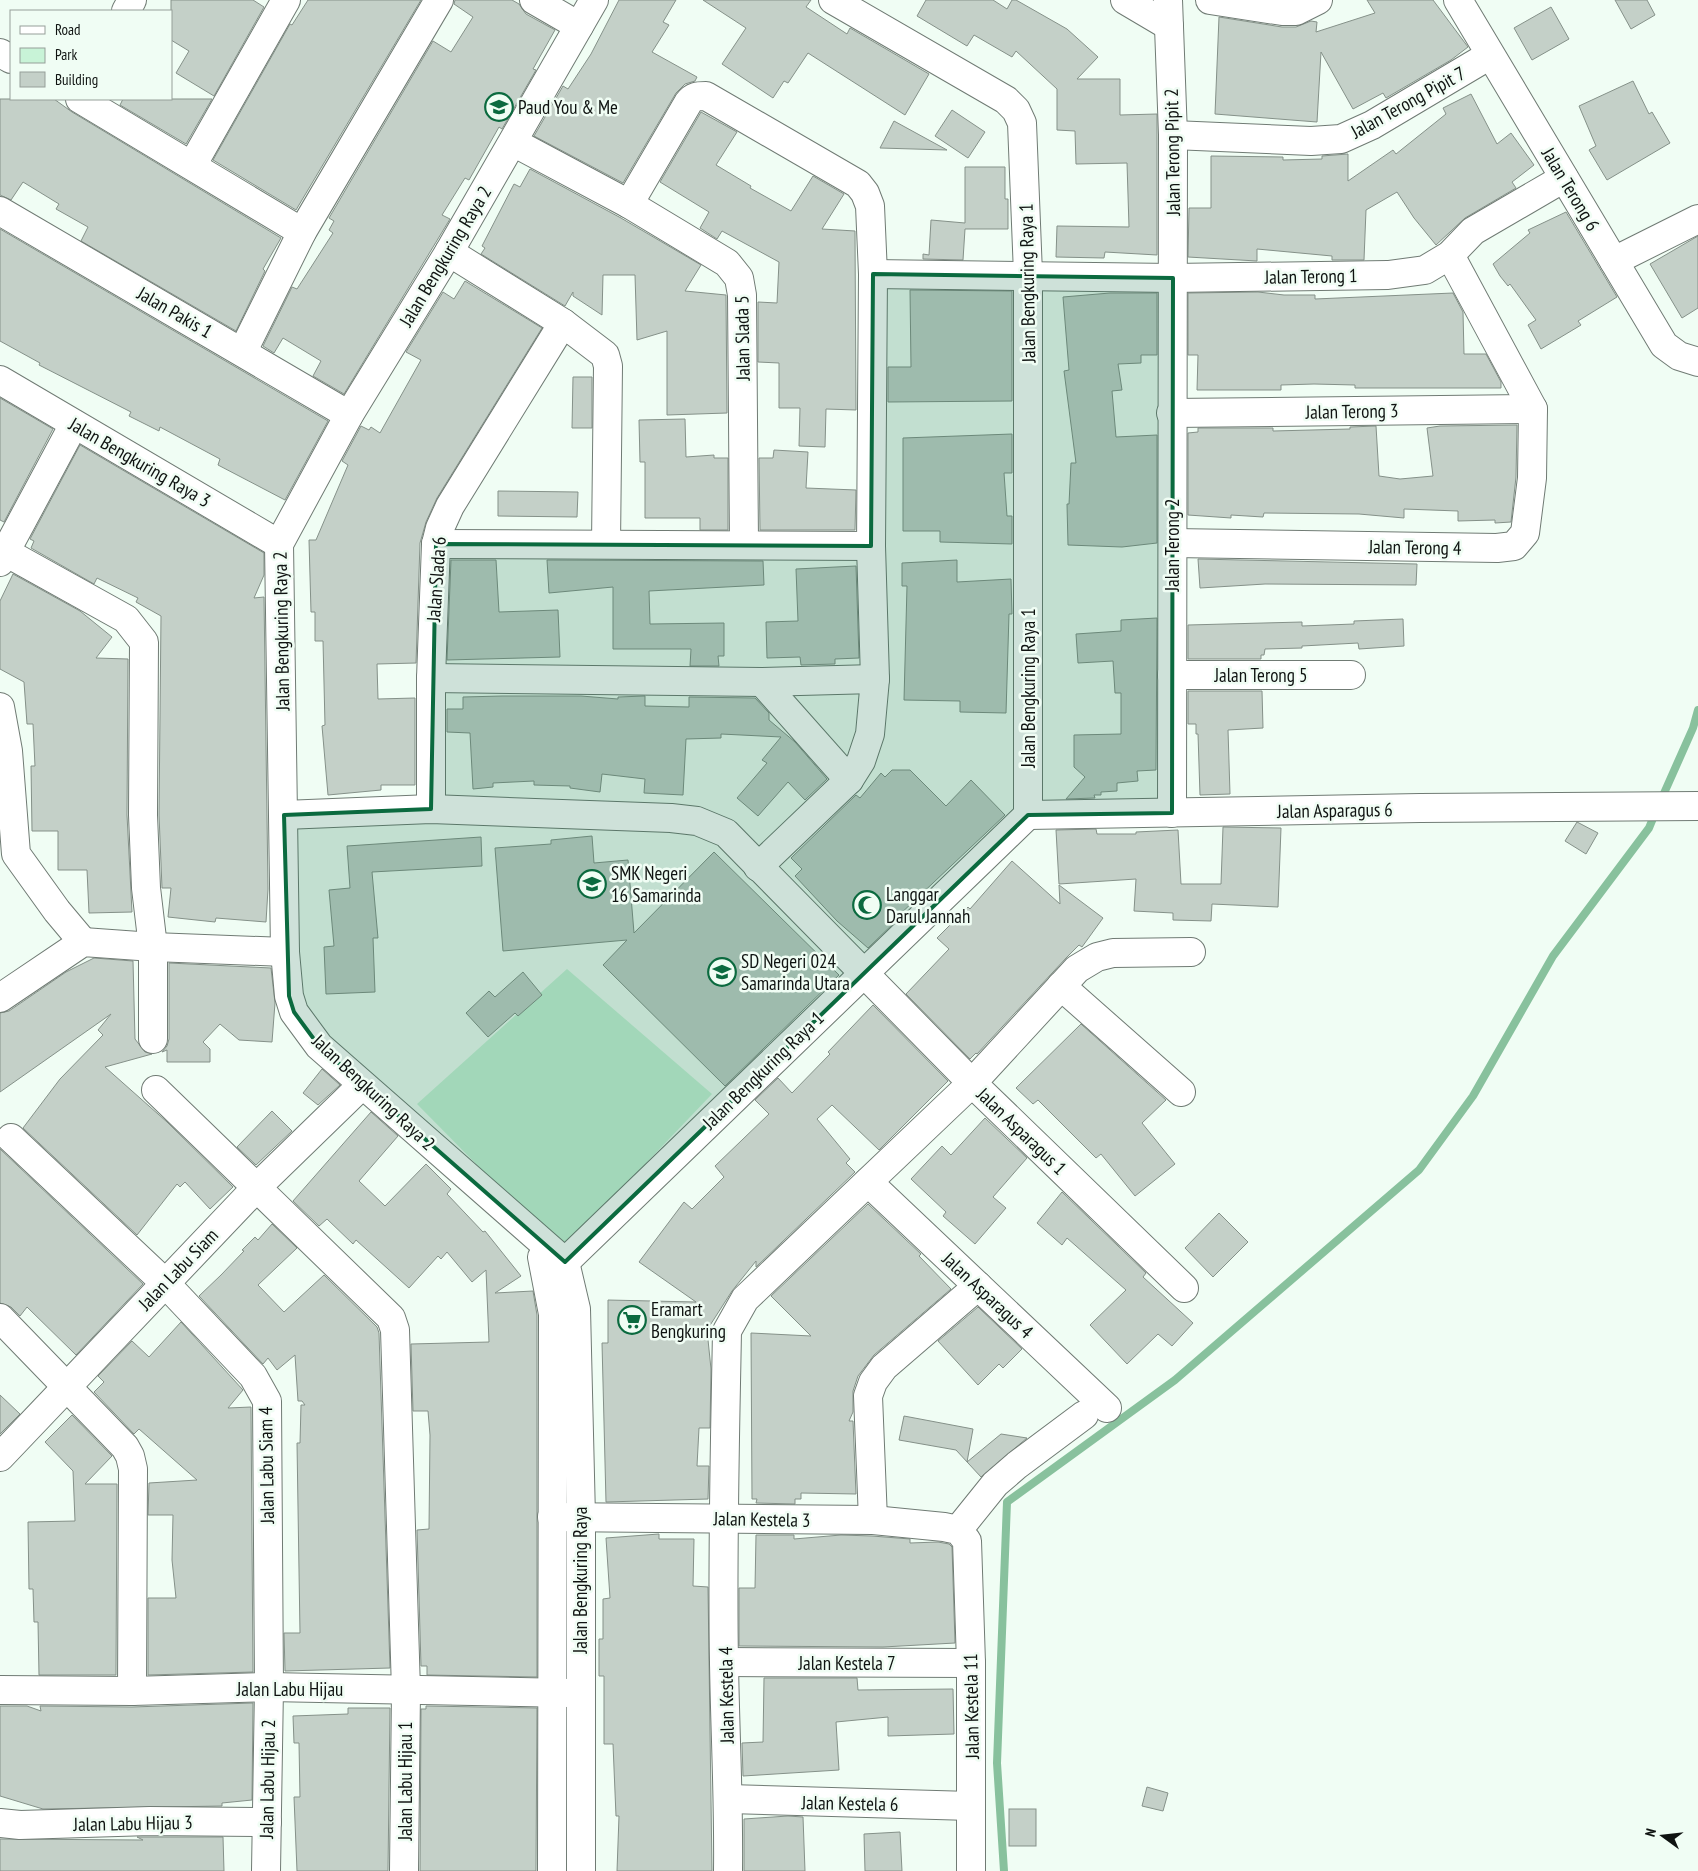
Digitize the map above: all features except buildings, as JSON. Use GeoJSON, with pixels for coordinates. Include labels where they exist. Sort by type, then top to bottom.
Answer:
{"type":"FeatureCollection","features":[{"type":"Feature","properties":{"kind":"street"},"geometry":{"type":"LineString","coordinates":[[193,164],[286,0]]}},
{"type":"Feature","properties":{"kind":"street"},"geometry":{"type":"LineString","coordinates":[[243,351],[302,232],[439,0]]}},
{"type":"Feature","properties":{"kind":"street"},"geometry":{"type":"LineString","coordinates":[[534,0],[580,26]]}},
{"type":"Feature","properties":{"kind":"street","name":"Jalan Bengkuring Raya 2"},"geometry":{"type":"LineString","coordinates":[[559,1281],[537,1241],[319,1046],[294,1012],[289,996],[285,952],[279,544],[349,415],[449,252],[594,0]]}},
{"type":"Feature","properties":{"kind":"street","name":"Jalan Bengkuring Raya 1"},"geometry":{"type":"LineString","coordinates":[[559,1281],[862,972],[1028,815],[1028,274],[1022,123],[1016,110],[1006,100],[833,0]]}},
{"type":"Feature","properties":{"kind":"street","name":"Jalan Terong Pipit 2"},"geometry":{"type":"LineString","coordinates":[[1125,0],[1168,13],[1173,135],[1173,278]]}},
{"type":"Feature","properties":{"kind":"street"},"geometry":{"type":"LineString","coordinates":[[1210,0],[1282,11],[1296,11],[1318,0]]}},
{"type":"Feature","properties":{"kind":"street","name":"Jalan Terong 6"},"geometry":{"type":"LineString","coordinates":[[1458,0],[1664,345],[1690,359]]}},
{"type":"Feature","properties":{"kind":"street","name":"Jalan Terong Pipit 7"},"geometry":{"type":"LineString","coordinates":[[1173,135],[1311,141],[1341,139],[1372,125],[1490,55]]}},
{"type":"Feature","properties":{"kind":"street"},"geometry":{"type":"LineString","coordinates":[[629,204],[688,102],[694,97],[706,96],[858,184],[865,193],[870,206],[874,274],[871,546],[875,679],[870,734],[861,761],[849,780],[758,867]]}},
{"type":"Feature","properties":{"kind":"street"},"geometry":{"type":"LineString","coordinates":[[82,100],[193,164],[302,232]]}},
{"type":"Feature","properties":{"kind":"street","name":"Jalan Slada 5"},"geometry":{"type":"LineString","coordinates":[[513,142],[629,204],[727,263],[739,278],[742,295],[744,544]]}},
{"type":"Feature","properties":{"kind":"street","name":"Jalan Terong 1"},"geometry":{"type":"LineString","coordinates":[[874,274],[1028,274],[1173,278],[1388,275],[1424,270],[1450,255],[1473,231],[1564,178]]}},
{"type":"Feature","properties":{"kind":"street","name":"Jalan Pakis 1"},"geometry":{"type":"LineString","coordinates":[[0,210],[349,415]]}},
{"type":"Feature","properties":{"kind":"street"},"geometry":{"type":"LineString","coordinates":[[1614,261],[1698,219]]}},
{"type":"Feature","properties":{"kind":"street"},"geometry":{"type":"LineString","coordinates":[[449,252],[563,323],[605,355],[608,366],[606,544]]}},
{"type":"Feature","properties":{"kind":"street"},"geometry":{"type":"LineString","coordinates":[[1450,255],[1533,409]]}},
{"type":"Feature","properties":{"kind":"street","name":"Jalan Terong 2"},"geometry":{"type":"LineString","coordinates":[[1172,813],[1173,278]]}},
{"type":"Feature","properties":{"kind":"street","name":"Jalan Slada 6"},"geometry":{"type":"LineString","coordinates":[[431,809],[430,678],[436,544],[440,528],[450,506],[563,323]]}},
{"type":"Feature","properties":{"kind":"street","name":"Jalan Bengkuring Raya 3"},"geometry":{"type":"LineString","coordinates":[[0,380],[279,544]]}},
{"type":"Feature","properties":{"kind":"street","name":"Jalan Terong 3"},"geometry":{"type":"LineString","coordinates":[[1172,412],[1533,409]]}},
{"type":"Feature","properties":{"kind":"street","name":"Jalan Terong 4"},"geometry":{"type":"LineString","coordinates":[[1173,543],[1497,548],[1514,546],[1525,533],[1532,478],[1533,409]]}},
{"type":"Feature","properties":{"kind":"street"},"geometry":{"type":"LineString","coordinates":[[74,424],[2,555],[126,619],[144,642],[143,815],[146,888],[153,947],[153,1039]]}},
{"type":"Feature","properties":{"kind":"street"},"geometry":{"type":"LineString","coordinates":[[436,544],[871,546]]}},
{"type":"Feature","properties":{"kind":"street","name":"Jalan Terong 5"},"geometry":{"type":"LineString","coordinates":[[1172,675],[1351,675]]}},
{"type":"Feature","properties":{"kind":"street"},"geometry":{"type":"LineString","coordinates":[[430,678],[762,682],[875,679]]}},
{"type":"Feature","properties":{"kind":"street"},"geometry":{"type":"LineString","coordinates":[[762,682],[849,780]]}},
{"type":"Feature","properties":{"kind":"street"},"geometry":{"type":"LineString","coordinates":[[0,707],[8,751],[16,854],[57,911],[83,942]]}},
{"type":"Feature","properties":{"kind":"street","name":"Jalan Asparagus 6"},"geometry":{"type":"LineString","coordinates":[[1028,815],[1420,808],[1698,806]]}},
{"type":"Feature","properties":{"kind":"street","name":"Jalan Asparagus 1"},"geometry":{"type":"LineString","coordinates":[[284,815],[431,809],[697,821],[726,833],[972,1083],[1184,1288]]}},
{"type":"Feature","properties":{"kind":"street"},"geometry":{"type":"LineString","coordinates":[[0,998],[83,942],[153,947],[285,952]]}},
{"type":"Feature","properties":{"kind":"street","name":"Jalan Kestela 4"},"geometry":{"type":"LineString","coordinates":[[728,1871],[729,1800],[724,1662],[726,1331],[745,1299],[972,1083],[1077,969],[1097,956],[1145,951],[1191,952]]}},
{"type":"Feature","properties":{"kind":"street"},"geometry":{"type":"LineString","coordinates":[[1062,986],[1181,1092]]}},
{"type":"Feature","properties":{"kind":"street","name":"Jalan Labu Siam"},"geometry":{"type":"LineString","coordinates":[[0,1458],[164,1282],[257,1187],[362,1085]]}},
{"type":"Feature","properties":{"kind":"street","name":"Jalan Labu Hijau 1"},"geometry":{"type":"LineString","coordinates":[[156,1090],[391,1318],[395,1330],[406,1690],[404,1871]]}},
{"type":"Feature","properties":{"kind":"street","name":"Jalan Labu Siam 4"},"geometry":{"type":"LineString","coordinates":[[11,1138],[164,1282],[253,1376],[267,1400],[268,1687]]}},
{"type":"Feature","properties":{"kind":"street","name":"Jalan Asparagus 4"},"geometry":{"type":"LineString","coordinates":[[868,1182],[978,1286],[1096,1411],[1017,1465],[995,1484],[963,1536]]}},
{"type":"Feature","properties":{"kind":"street","name":"Jalan Bengkuring Raya"},"geometry":{"type":"LineString","coordinates":[[552,1871],[553,1314],[559,1281]]}},
{"type":"Feature","properties":{"kind":"street","name":"Jalan Bengkuring Raya"},"geometry":{"type":"LineString","coordinates":[[559,1281],[576,1309],[580,1518],[581,1871]]}},
{"type":"Feature","properties":{"kind":"street"},"geometry":{"type":"LineString","coordinates":[[872,1520],[868,1396],[874,1382],[884,1367],[978,1286]]}},
{"type":"Feature","properties":{"kind":"street"},"geometry":{"type":"LineString","coordinates":[[0,1318],[68,1386],[125,1447],[130,1456],[132,1469],[132,1691]]}},
{"type":"Feature","properties":{"kind":"street","name":"Jalan Kestela 3"},"geometry":{"type":"LineString","coordinates":[[552,1517],[872,1520],[944,1527],[963,1536]]}},
{"type":"Feature","properties":{"kind":"street","name":"Jalan Kestela 11"},"geometry":{"type":"LineString","coordinates":[[963,1536],[971,1663],[971,1871]]}},
{"type":"Feature","properties":{"kind":"street","name":"Jalan Kestela 7"},"geometry":{"type":"LineString","coordinates":[[724,1662],[971,1663]]}},
{"type":"Feature","properties":{"kind":"street","name":"Jalan Labu Hijau"},"geometry":{"type":"LineString","coordinates":[[0,1690],[132,1691],[268,1687],[581,1693]]}},
{"type":"Feature","properties":{"kind":"street","name":"Jalan Labu Hijau 2"},"geometry":{"type":"LineString","coordinates":[[266,1871],[268,1687]]}},
{"type":"Feature","properties":{"kind":"street","name":"Jalan Kestela 6"},"geometry":{"type":"LineString","coordinates":[[729,1800],[972,1806]]}},
{"type":"Feature","properties":{"kind":"street","name":"Jalan Labu Hijau 3"},"geometry":{"type":"LineString","coordinates":[[0,1823],[20,1825],[150,1821],[267,1822]]}},
{"type":"Feature","properties":{"kind":"highlighted area"},"geometry":{"type":"Polygon","coordinates":[[[873,274],[1173,278],[1172,813],[1028,815],[565,1262],[319,1046],[294,1012],[289,996],[284,815],[431,809],[436,544],[871,546],[873,274]]]}},
{"type":"Feature","properties":{"kind":"green space"},"geometry":{"type":"Polygon","coordinates":[[[567,969],[712,1094],[562,1251],[417,1104],[567,969]]]}},
{"type":"Feature","properties":{"kind":"waterway"},"geometry":{"type":"LineString","coordinates":[[1661,800],[1693,728],[1698,710]]}},
{"type":"Feature","properties":{"kind":"waterway"},"geometry":{"type":"LineString","coordinates":[[1004,1871],[997,1763],[1007,1502],[1175,1380],[1419,1170],[1473,1096],[1553,956],[1649,828],[1656,811]]}},
{"type":"Feature","properties":{"kind":"place","name":"Paud You & Me"},"geometry":{"type":"Point","coordinates":[499,107]}},
{"type":"Feature","properties":{"kind":"place","name":"SMK Negeri 16 Samarinda"},"geometry":{"type":"Point","coordinates":[592,884]}},
{"type":"Feature","properties":{"kind":"place","name":"Langgar Darul Jannah"},"geometry":{"type":"Point","coordinates":[867,905]}},
{"type":"Feature","properties":{"kind":"place","name":"SD Negeri 024 Samarinda Utara"},"geometry":{"type":"Point","coordinates":[722,972]}},
{"type":"Feature","properties":{"kind":"place","name":"Eramart Bengkuring"},"geometry":{"type":"Point","coordinates":[632,1320]}}]}
